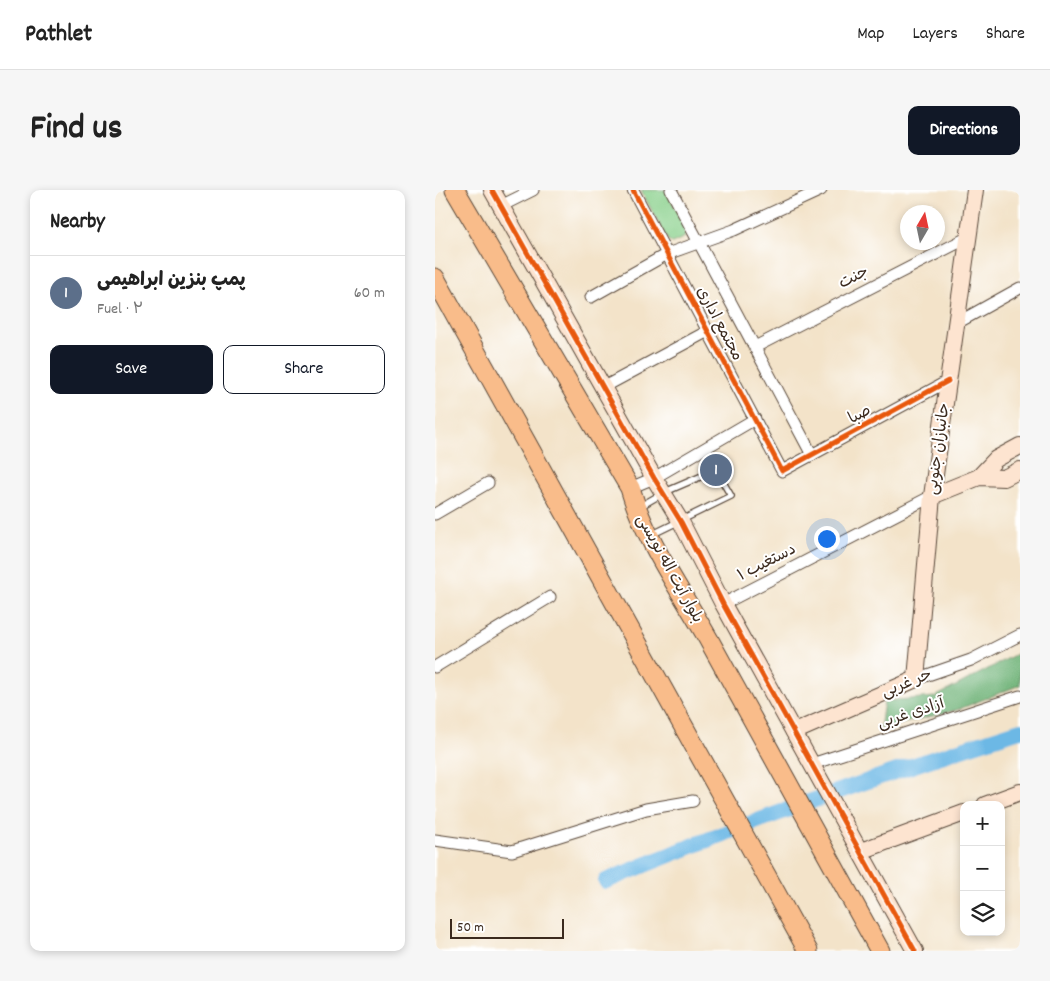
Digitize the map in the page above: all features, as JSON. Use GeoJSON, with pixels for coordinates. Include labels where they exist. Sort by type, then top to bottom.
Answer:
{"type":"FeatureCollection","features":[{"type":"Feature","properties":{"kind":"main road","name":"بلوار آیت اله نویسی"},"geometry":{"type":"LineString","coordinates":[[455,190],[629,488],[636,509],[649,536],[880,951]]}},
{"type":"Feature","properties":{"kind":"main road"},"geometry":{"type":"LineString","coordinates":[[435,278],[808,951]]}},
{"type":"Feature","properties":{"kind":"street"},"geometry":{"type":"LineString","coordinates":[[492,190],[663,494],[681,522],[723,604],[861,850],[915,951]]}},
{"type":"Feature","properties":{"kind":"street"},"geometry":{"type":"LineString","coordinates":[[501,206],[533,190]]}},
{"type":"Feature","properties":{"kind":"street","name":"مجتمع اداری"},"geometry":{"type":"LineString","coordinates":[[633,190],[782,471]]}},
{"type":"Feature","properties":{"kind":"street","name":"مجتمع اداری"},"geometry":{"type":"LineString","coordinates":[[671,190],[812,455]]}},
{"type":"Feature","properties":{"kind":"street"},"geometry":{"type":"LineString","coordinates":[[591,297],[667,254],[700,243],[821,190]]}},
{"type":"Feature","properties":{"kind":"street","name":"جانبازان جنوبی"},"geometry":{"type":"LineString","coordinates":[[915,679],[932,496],[975,190]]}},
{"type":"Feature","properties":{"kind":"street","name":"جنت"},"geometry":{"type":"LineString","coordinates":[[755,347],[969,237]]}},
{"type":"Feature","properties":{"kind":"street"},"geometry":{"type":"LineString","coordinates":[[957,323],[1020,288]]}},
{"type":"Feature","properties":{"kind":"street"},"geometry":{"type":"LineString","coordinates":[[603,388],[708,331]]}},
{"type":"Feature","properties":{"kind":"street","name":"صبا"},"geometry":{"type":"LineString","coordinates":[[782,471],[949,381]]}},
{"type":"Feature","properties":{"kind":"street"},"geometry":{"type":"LineString","coordinates":[[629,488],[654,478],[755,419]]}},
{"type":"Feature","properties":{"kind":"street"},"geometry":{"type":"LineString","coordinates":[[979,478],[995,459],[1020,446]]}},
{"type":"Feature","properties":{"kind":"street"},"geometry":{"type":"LineString","coordinates":[[932,496],[979,478],[1004,478],[1020,470]]}},
{"type":"Feature","properties":{"kind":"street"},"geometry":{"type":"LineString","coordinates":[[435,514],[488,484]]}},
{"type":"Feature","properties":{"kind":"street","name":"دستغیب ۱"},"geometry":{"type":"LineString","coordinates":[[723,604],[932,496]]}},
{"type":"Feature","properties":{"kind":"street"},"geometry":{"type":"LineString","coordinates":[[435,667],[550,597]]}},
{"type":"Feature","properties":{"kind":"street","name":"حر غربی"},"geometry":{"type":"LineString","coordinates":[[794,732],[915,679],[971,660],[1020,634]]}},
{"type":"Feature","properties":{"kind":"street","name":"آزادی غربی"},"geometry":{"type":"LineString","coordinates":[[812,764],[1020,696]]}},
{"type":"Feature","properties":{"kind":"street"},"geometry":{"type":"LineString","coordinates":[[996,801],[1020,792]]}},
{"type":"Feature","properties":{"kind":"street"},"geometry":{"type":"LineString","coordinates":[[436,838],[512,851],[646,808],[693,801]]}},
{"type":"Feature","properties":{"kind":"street"},"geometry":{"type":"LineString","coordinates":[[861,850],[960,814]]}},
{"type":"Feature","properties":{"kind":"lane"},"geometry":{"type":"LineString","coordinates":[[636,509],[663,494],[716,470],[731,496],[649,536]]}},
{"type":"Feature","properties":{"kind":"green space"},"geometry":{"type":"Polygon","coordinates":[[[641,190],[666,190],[685,226],[685,237],[672,243],[667,239],[641,190]]]}},
{"type":"Feature","properties":{"kind":"green space"},"geometry":{"type":"Polygon","coordinates":[[[1020,652],[1020,685],[957,710],[880,729],[884,701],[935,697],[1020,652]]]}},
{"type":"Feature","properties":{"kind":"waterway"},"geometry":{"type":"LineString","coordinates":[[606,881],[811,801],[1020,730]]}},
{"type":"Feature","properties":{"kind":"cycle path"},"geometry":{"type":"LineString","coordinates":[[492,190],[654,478],[681,522],[723,604],[915,951]]}},
{"type":"Feature","properties":{"kind":"cycle path"},"geometry":{"type":"LineString","coordinates":[[633,190],[782,471],[948,381]]}},
{"type":"Feature","properties":{"kind":"place","name":"پمپ بنزین ابراهیمی"},"geometry":{"type":"Point","coordinates":[716,470]}}]}
